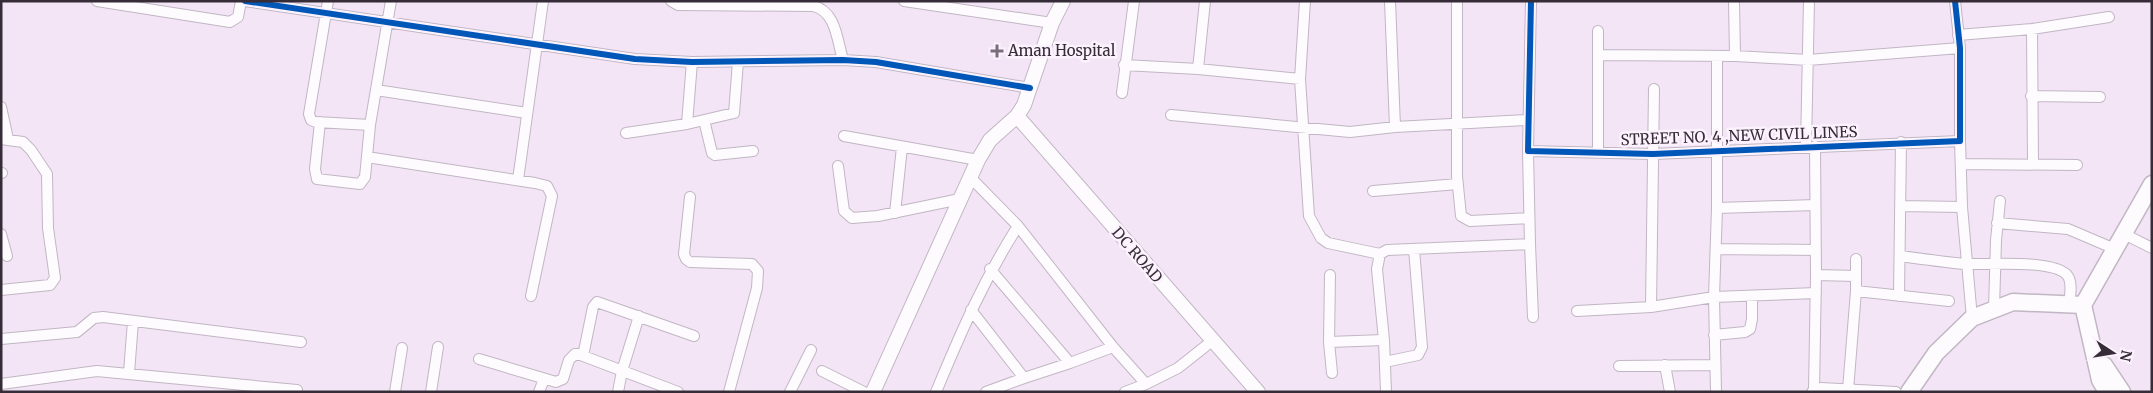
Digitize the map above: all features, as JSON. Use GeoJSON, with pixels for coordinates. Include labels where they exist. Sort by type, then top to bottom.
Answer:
{"type":"FeatureCollection","features":[{"type":"Feature","properties":{"kind":"main road"},"geometry":{"type":"LineString","coordinates":[[872,392],[978,160],[990,140],[1017,116],[1024,105],[1052,23],[1063,1]]}},
{"type":"Feature","properties":{"kind":"main road","name":"DC ROAD"},"geometry":{"type":"LineString","coordinates":[[1017,116],[1258,392]]}},
{"type":"Feature","properties":{"kind":"main road"},"geometry":{"type":"LineString","coordinates":[[2076,305],[2115,249],[2152,184]]}},
{"type":"Feature","properties":{"kind":"main road"},"geometry":{"type":"LineString","coordinates":[[1909,392],[1936,353],[1972,318],[2013,302],[2076,305]]}},
{"type":"Feature","properties":{"kind":"main road"},"geometry":{"type":"LineString","coordinates":[[2076,305],[2094,350],[2100,380],[2107,392]]}},
{"type":"Feature","properties":{"kind":"main road"},"geometry":{"type":"LineString","coordinates":[[2094,350],[2122,392]]}},
{"type":"Feature","properties":{"kind":"street"},"geometry":{"type":"LineString","coordinates":[[97,1],[230,22],[238,17],[240,1]]}},
{"type":"Feature","properties":{"kind":"street"},"geometry":{"type":"LineString","coordinates":[[245,1],[388,21],[537,46],[635,59],[692,62],[843,60],[890,63],[1030,88]]}},
{"type":"Feature","properties":{"kind":"street"},"geometry":{"type":"LineString","coordinates":[[328,1],[310,105],[311,120],[370,126]]}},
{"type":"Feature","properties":{"kind":"street"},"geometry":{"type":"LineString","coordinates":[[320,122],[316,169],[317,179],[360,184],[365,177],[370,126],[390,1]]}},
{"type":"Feature","properties":{"kind":"street"},"geometry":{"type":"LineString","coordinates":[[518,180],[543,1]]}},
{"type":"Feature","properties":{"kind":"street"},"geometry":{"type":"LineString","coordinates":[[671,1],[678,6],[721,3],[813,6],[822,8],[827,11],[832,20],[843,60]]}},
{"type":"Feature","properties":{"kind":"street"},"geometry":{"type":"LineString","coordinates":[[904,1],[1052,23]]}},
{"type":"Feature","properties":{"kind":"street"},"geometry":{"type":"LineString","coordinates":[[1122,93],[1124,65],[1134,1]]}},
{"type":"Feature","properties":{"kind":"street"},"geometry":{"type":"LineString","coordinates":[[1198,69],[1205,1]]}},
{"type":"Feature","properties":{"kind":"street"},"geometry":{"type":"LineString","coordinates":[[1305,1],[1300,79],[1302,128],[1309,216],[1321,238],[1339,247],[1380,254],[1387,250],[1530,244]]}},
{"type":"Feature","properties":{"kind":"street"},"geometry":{"type":"LineString","coordinates":[[1390,1],[1395,127]]}},
{"type":"Feature","properties":{"kind":"street"},"geometry":{"type":"LineString","coordinates":[[1457,1],[1457,123],[1460,211],[1463,218],[1470,221],[1529,218]]}},
{"type":"Feature","properties":{"kind":"street"},"geometry":{"type":"LineString","coordinates":[[1531,1],[1527,120],[1533,317]]}},
{"type":"Feature","properties":{"kind":"street"},"geometry":{"type":"LineString","coordinates":[[1734,1],[1735,56]]}},
{"type":"Feature","properties":{"kind":"street"},"geometry":{"type":"LineString","coordinates":[[1809,1],[1808,60],[1816,250],[1813,391],[1896,392]]}},
{"type":"Feature","properties":{"kind":"street"},"geometry":{"type":"LineString","coordinates":[[1955,1],[1960,48],[1962,207],[1972,318]]}},
{"type":"Feature","properties":{"kind":"street"},"geometry":{"type":"LineString","coordinates":[[1958,35],[2032,29],[2109,17]]}},
{"type":"Feature","properties":{"kind":"street"},"geometry":{"type":"LineString","coordinates":[[2032,29],[2033,164]]}},
{"type":"Feature","properties":{"kind":"street"},"geometry":{"type":"LineString","coordinates":[[1598,32],[1598,153]]}},
{"type":"Feature","properties":{"kind":"street"},"geometry":{"type":"LineString","coordinates":[[1598,55],[1735,56],[1808,60],[1960,48]]}},
{"type":"Feature","properties":{"kind":"street"},"geometry":{"type":"LineString","coordinates":[[1716,392],[1714,297],[1717,208],[1717,57]]}},
{"type":"Feature","properties":{"kind":"street"},"geometry":{"type":"LineString","coordinates":[[687,124],[692,62]]}},
{"type":"Feature","properties":{"kind":"street"},"geometry":{"type":"LineString","coordinates":[[626,133],[687,124],[728,115],[736,110],[738,62]]}},
{"type":"Feature","properties":{"kind":"street"},"geometry":{"type":"LineString","coordinates":[[1124,65],[1198,69],[1300,79]]}},
{"type":"Feature","properties":{"kind":"street"},"geometry":{"type":"LineString","coordinates":[[1651,307],[1654,89]]}},
{"type":"Feature","properties":{"kind":"street"},"geometry":{"type":"LineString","coordinates":[[376,90],[527,114]]}},
{"type":"Feature","properties":{"kind":"street"},"geometry":{"type":"LineString","coordinates":[[2031,96],[2100,98]]}},
{"type":"Feature","properties":{"kind":"street"},"geometry":{"type":"LineString","coordinates":[[1,107],[5,139],[22,142],[31,150],[47,174],[48,228],[55,278],[50,285],[1,290]]}},
{"type":"Feature","properties":{"kind":"street"},"geometry":{"type":"LineString","coordinates":[[1171,116],[1350,132],[1395,127],[1527,120]]}},
{"type":"Feature","properties":{"kind":"street"},"geometry":{"type":"LineString","coordinates":[[704,120],[712,153],[715,155],[753,150]]}},
{"type":"Feature","properties":{"kind":"street"},"geometry":{"type":"LineString","coordinates":[[844,136],[978,160]]}},
{"type":"Feature","properties":{"kind":"street","name":"STREET NO. 4 ,NEW CIVIL LINES"},"geometry":{"type":"LineString","coordinates":[[1528,151],[1653,154],[1960,141]]}},
{"type":"Feature","properties":{"kind":"street"},"geometry":{"type":"LineString","coordinates":[[1899,296],[1901,142]]}},
{"type":"Feature","properties":{"kind":"street"},"geometry":{"type":"LineString","coordinates":[[895,212],[902,147]]}},
{"type":"Feature","properties":{"kind":"street"},"geometry":{"type":"LineString","coordinates":[[367,157],[543,184],[551,190],[552,196],[531,296]]}},
{"type":"Feature","properties":{"kind":"street"},"geometry":{"type":"LineString","coordinates":[[1962,164],[2076,165]]}},
{"type":"Feature","properties":{"kind":"street"},"geometry":{"type":"LineString","coordinates":[[838,166],[841,200],[847,215],[856,218],[960,200]]}},
{"type":"Feature","properties":{"kind":"street"},"geometry":{"type":"LineString","coordinates":[[970,177],[1018,226],[1113,346],[1146,384]]}},
{"type":"Feature","properties":{"kind":"street"},"geometry":{"type":"LineString","coordinates":[[1373,191],[1458,184]]}},
{"type":"Feature","properties":{"kind":"street"},"geometry":{"type":"LineString","coordinates":[[690,197],[684,254],[686,259],[690,262],[752,264],[758,271],[757,288],[729,392]]}},
{"type":"Feature","properties":{"kind":"street"},"geometry":{"type":"LineString","coordinates":[[1994,309],[1997,223],[2000,201]]}},
{"type":"Feature","properties":{"kind":"street"},"geometry":{"type":"LineString","coordinates":[[1717,208],[1815,205]]}},
{"type":"Feature","properties":{"kind":"street"},"geometry":{"type":"LineString","coordinates":[[1900,206],[1962,207]]}},
{"type":"Feature","properties":{"kind":"street"},"geometry":{"type":"LineString","coordinates":[[1997,223],[2068,229],[2115,249]]}},
{"type":"Feature","properties":{"kind":"street"},"geometry":{"type":"LineString","coordinates":[[936,392],[970,310],[990,269],[1018,226]]}},
{"type":"Feature","properties":{"kind":"street"},"geometry":{"type":"LineString","coordinates":[[1,234],[7,256]]}},
{"type":"Feature","properties":{"kind":"street"},"geometry":{"type":"LineString","coordinates":[[2124,234],[2152,248]]}},
{"type":"Feature","properties":{"kind":"street"},"geometry":{"type":"LineString","coordinates":[[1384,362],[1418,355],[1422,346],[1414,249]]}},
{"type":"Feature","properties":{"kind":"street"},"geometry":{"type":"LineString","coordinates":[[1716,249],[1816,250]]}},
{"type":"Feature","properties":{"kind":"street"},"geometry":{"type":"LineString","coordinates":[[1380,254],[1377,269],[1384,340],[1386,392]]}},
{"type":"Feature","properties":{"kind":"street"},"geometry":{"type":"LineString","coordinates":[[1901,256],[1967,264],[1995,263],[2046,266],[2062,271],[2070,281],[2076,305]]}},
{"type":"Feature","properties":{"kind":"street"},"geometry":{"type":"LineString","coordinates":[[1848,390],[1856,291],[1856,259]]}},
{"type":"Feature","properties":{"kind":"street"},"geometry":{"type":"LineString","coordinates":[[990,269],[1070,363]]}},
{"type":"Feature","properties":{"kind":"street"},"geometry":{"type":"LineString","coordinates":[[1330,275],[1329,342],[1332,373]]}},
{"type":"Feature","properties":{"kind":"street"},"geometry":{"type":"LineString","coordinates":[[1816,275],[1856,276]]}},
{"type":"Feature","properties":{"kind":"street"},"geometry":{"type":"LineString","coordinates":[[1856,291],[1949,301]]}},
{"type":"Feature","properties":{"kind":"street"},"geometry":{"type":"LineString","coordinates":[[1577,311],[1651,307],[1714,297],[1816,294]]}},
{"type":"Feature","properties":{"kind":"street"},"geometry":{"type":"LineString","coordinates":[[1714,334],[1745,332],[1750,329],[1752,296]]}},
{"type":"Feature","properties":{"kind":"street"},"geometry":{"type":"LineString","coordinates":[[582,356],[594,304],[601,302],[694,336]]}},
{"type":"Feature","properties":{"kind":"street"},"geometry":{"type":"LineString","coordinates":[[970,310],[1024,378]]}},
{"type":"Feature","properties":{"kind":"street"},"geometry":{"type":"LineString","coordinates":[[618,392],[622,371],[639,316]]}},
{"type":"Feature","properties":{"kind":"street"},"geometry":{"type":"LineString","coordinates":[[1,339],[77,332],[94,318],[302,342]]}},
{"type":"Feature","properties":{"kind":"street"},"geometry":{"type":"LineString","coordinates":[[129,373],[133,321]]}},
{"type":"Feature","properties":{"kind":"street"},"geometry":{"type":"LineString","coordinates":[[1329,342],[1384,340]]}},
{"type":"Feature","properties":{"kind":"street"},"geometry":{"type":"LineString","coordinates":[[1125,392],[1178,368],[1212,341]]}},
{"type":"Feature","properties":{"kind":"street"},"geometry":{"type":"LineString","coordinates":[[986,392],[1113,346]]}},
{"type":"Feature","properties":{"kind":"street"},"geometry":{"type":"LineString","coordinates":[[431,392],[438,347]]}},
{"type":"Feature","properties":{"kind":"street"},"geometry":{"type":"LineString","coordinates":[[395,392],[402,348]]}},
{"type":"Feature","properties":{"kind":"street"},"geometry":{"type":"LineString","coordinates":[[790,392],[811,350]]}},
{"type":"Feature","properties":{"kind":"street"},"geometry":{"type":"LineString","coordinates":[[479,360],[544,379],[561,382],[572,356],[575,354],[678,392]]}},
{"type":"Feature","properties":{"kind":"street"},"geometry":{"type":"LineString","coordinates":[[1620,366],[1715,364]]}},
{"type":"Feature","properties":{"kind":"street"},"geometry":{"type":"LineString","coordinates":[[1665,365],[1670,392]]}},
{"type":"Feature","properties":{"kind":"street"},"geometry":{"type":"LineString","coordinates":[[822,371],[864,392]]}},
{"type":"Feature","properties":{"kind":"street"},"geometry":{"type":"LineString","coordinates":[[1,384],[80,372],[129,373],[297,390]]}},
{"type":"Feature","properties":{"kind":"street"},"geometry":{"type":"LineString","coordinates":[[539,392],[544,379]]}},
{"type":"Feature","properties":{"kind":"cycle path"},"geometry":{"type":"LineString","coordinates":[[245,1],[635,59],[692,62],[843,60],[876,62],[1030,88]]}},
{"type":"Feature","properties":{"kind":"cycle path"},"geometry":{"type":"LineString","coordinates":[[1531,1],[1528,151],[1653,154],[1960,141],[1960,48],[1955,1]]}},
{"type":"Feature","properties":{"kind":"place","name":"Aman Hospital"},"geometry":{"type":"Point","coordinates":[997,51]}}]}
